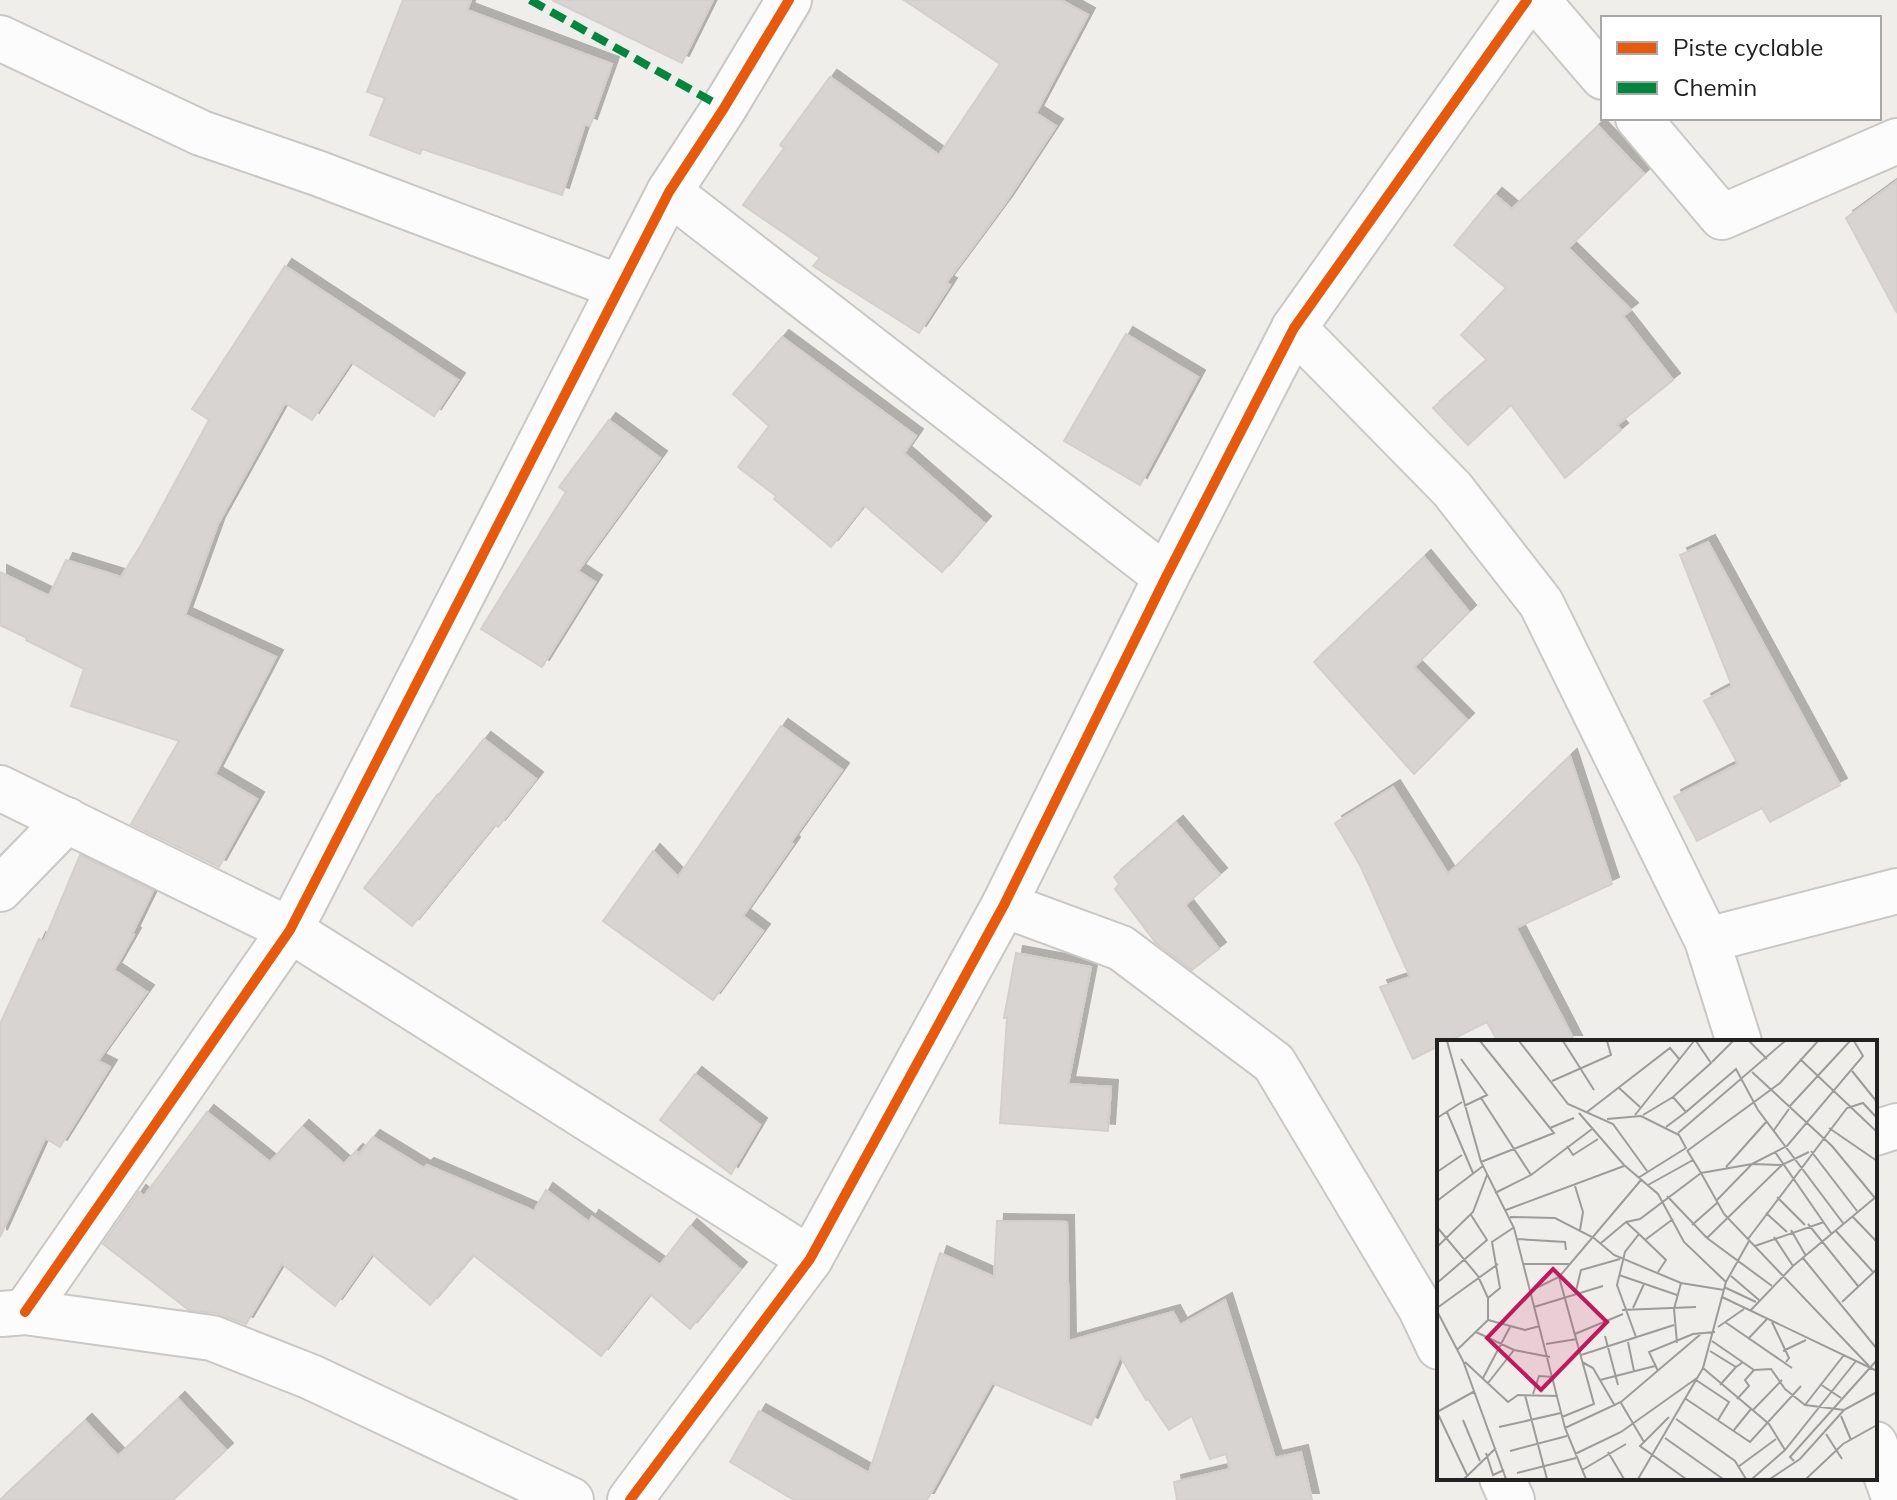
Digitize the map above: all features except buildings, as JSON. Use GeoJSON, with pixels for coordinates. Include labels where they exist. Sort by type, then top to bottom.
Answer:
{"type":"FeatureCollection","features":[{"type":"Feature","properties":{"kind":"street"},"geometry":{"type":"LineString","coordinates":[[571,1500],[311,1377],[212,1338],[13,1313],[290,930],[669,192],[789,0]]}},
{"type":"Feature","properties":{"kind":"street"},"geometry":{"type":"LineString","coordinates":[[630,1500],[810,1259],[1004,905],[1166,577],[1294,328],[1527,0]]}},
{"type":"Feature","properties":{"kind":"street"},"geometry":{"type":"LineString","coordinates":[[1537,0],[1601,75]]}},
{"type":"Feature","properties":{"kind":"street"},"geometry":{"type":"LineString","coordinates":[[0,38],[201,133],[317,173],[619,287]]}},
{"type":"Feature","properties":{"kind":"street"},"geometry":{"type":"LineString","coordinates":[[1640,120],[1722,217],[1897,141]]}},
{"type":"Feature","properties":{"kind":"street"},"geometry":{"type":"LineString","coordinates":[[669,192],[1166,577]]}},
{"type":"Feature","properties":{"kind":"street"},"geometry":{"type":"LineString","coordinates":[[1294,328],[1452,489],[1541,603],[1707,940],[1738,1040]]}},
{"type":"Feature","properties":{"kind":"street"},"geometry":{"type":"LineString","coordinates":[[0,788],[290,930],[810,1259]]}},
{"type":"Feature","properties":{"kind":"street"},"geometry":{"type":"LineString","coordinates":[[0,889],[67,820]]}},
{"type":"Feature","properties":{"kind":"street"},"geometry":{"type":"LineString","coordinates":[[1707,940],[1897,891]]}},
{"type":"Feature","properties":{"kind":"street"},"geometry":{"type":"LineString","coordinates":[[1004,905],[1121,948],[1274,1063],[1433,1320]]}},
{"type":"Feature","properties":{"kind":"street"},"geometry":{"type":"LineString","coordinates":[[1877,1132],[1897,1126]]}},
{"type":"Feature","properties":{"kind":"street"},"geometry":{"type":"LineString","coordinates":[[1877,1450],[1895,1500]]}},
{"type":"Feature","properties":{"kind":"street"},"geometry":{"type":"LineString","coordinates":[[1503,1480],[1512,1500]]}},
{"type":"Feature","properties":{"kind":"marked path"},"geometry":{"type":"LineString","coordinates":[[530,0],[724,108]]}},
{"type":"Feature","properties":{"kind":"cycle path"},"geometry":{"type":"LineString","coordinates":[[25,1312],[290,930],[669,192],[789,0]]}},
{"type":"Feature","properties":{"kind":"cycle path"},"geometry":{"type":"LineString","coordinates":[[630,1500],[810,1259],[1004,905],[1166,577],[1294,328],[1527,0]]}}]}
